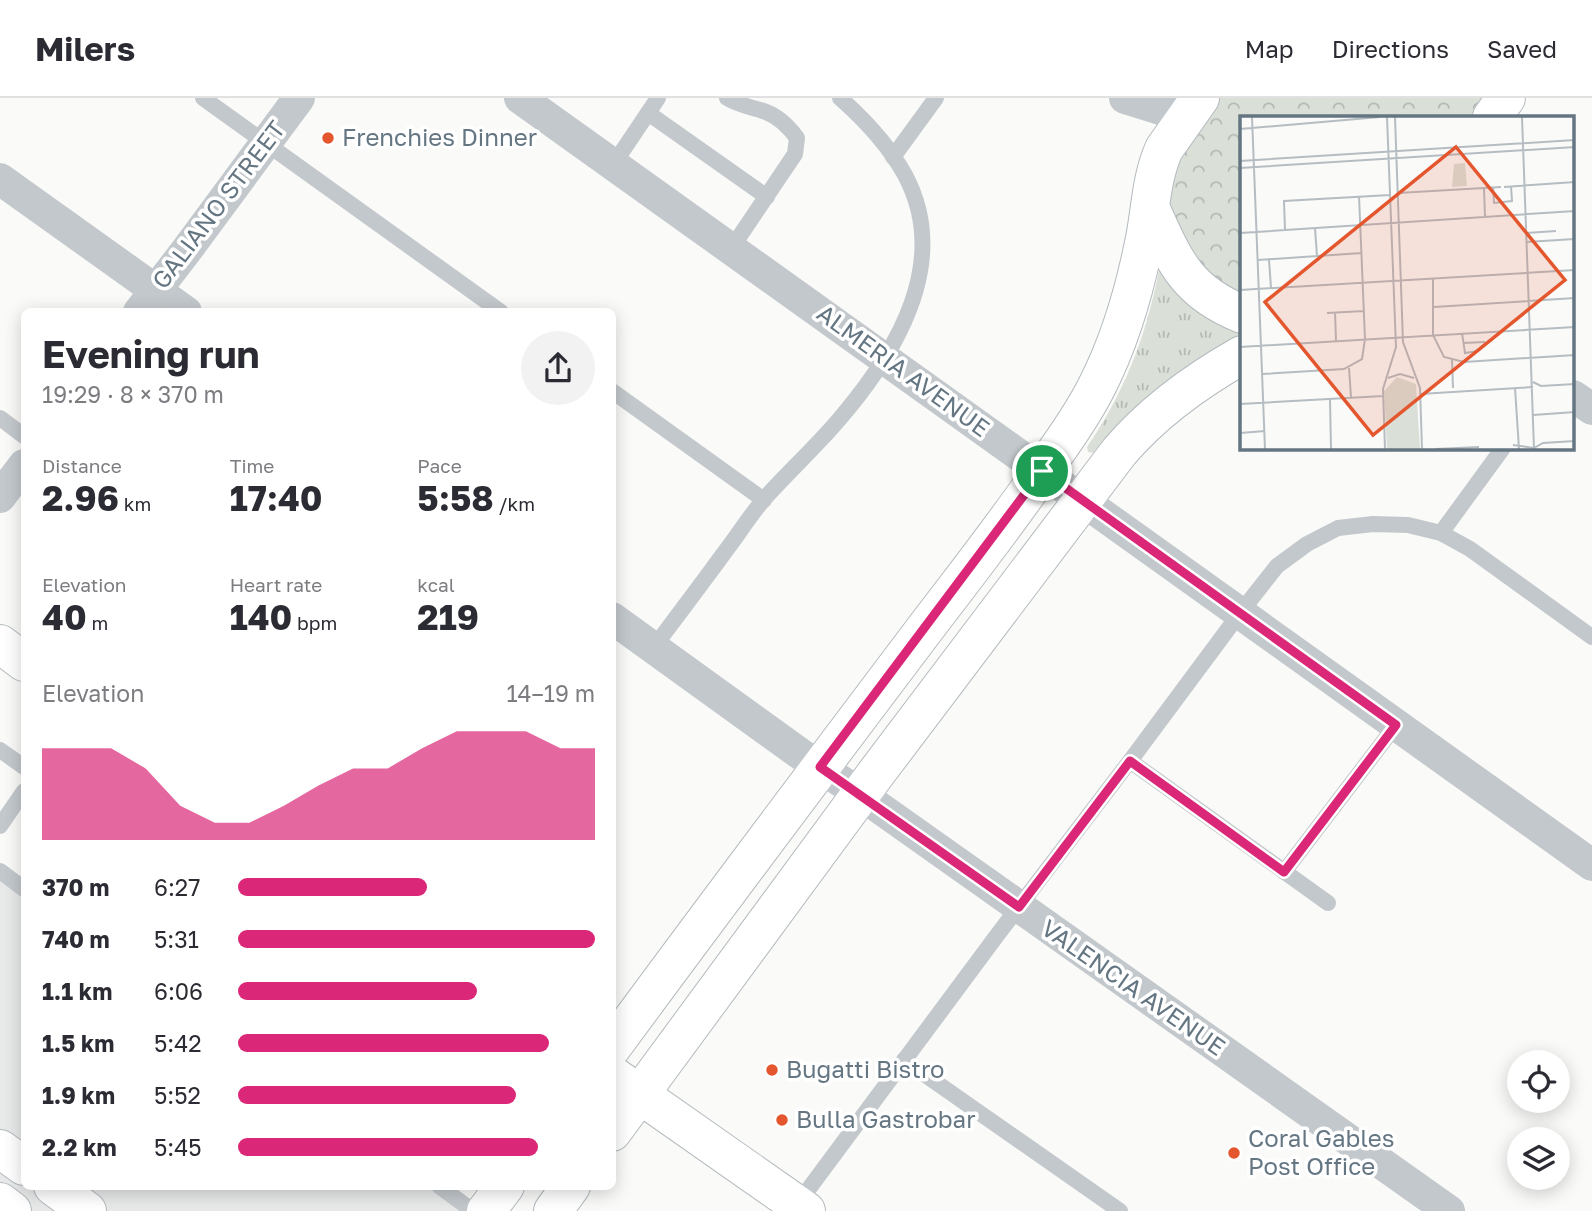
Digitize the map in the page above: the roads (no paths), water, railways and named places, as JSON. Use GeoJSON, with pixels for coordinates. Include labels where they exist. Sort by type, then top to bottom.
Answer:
{"type":"FeatureCollection","features":[{"type":"Feature","properties":{"kind":"street","name":"GALIANO STREET"},"geometry":{"type":"LineString","coordinates":[[148,301],[299,98]]}},
{"type":"Feature","properties":{"kind":"street","name":"ALMERIA AVENUE"},"geometry":{"type":"LineString","coordinates":[[520,98],[1592,865]]}},
{"type":"Feature","properties":{"kind":"street"},"geometry":{"type":"LineString","coordinates":[[616,1042],[1042,471],[1096,388],[1130,302],[1155,175],[1184,104],[1125,98]]}},
{"type":"Feature","properties":{"kind":"street"},"geometry":{"type":"LineString","coordinates":[[1493,116],[1506,98]]}},
{"type":"Feature","properties":{"kind":"street"},"geometry":{"type":"LineString","coordinates":[[0,179],[148,301],[172,308]]}},
{"type":"Feature","properties":{"kind":"street"},"geometry":{"type":"LineString","coordinates":[[1150,208],[1174,258],[1193,284],[1209,298],[1240,313]]}},
{"type":"Feature","properties":{"kind":"street"},"geometry":{"type":"LineString","coordinates":[[616,1119],[627,1084],[860,794],[1119,452],[1157,414],[1198,382],[1240,356]]}},
{"type":"Feature","properties":{"kind":"street"},"geometry":{"type":"LineString","coordinates":[[1574,397],[1592,409]]}},
{"type":"Feature","properties":{"kind":"street"},"geometry":{"type":"LineString","coordinates":[[1,494],[21,469]]}},
{"type":"Feature","properties":{"kind":"street","name":"VALENCIA AVENUE"},"geometry":{"type":"LineString","coordinates":[[616,621],[1449,1211]]}},
{"type":"Feature","properties":{"kind":"street"},"geometry":{"type":"LineString","coordinates":[[0,644],[21,660]]}},
{"type":"Feature","properties":{"kind":"street"},"geometry":{"type":"LineString","coordinates":[[627,1084],[799,1209]]}},
{"type":"Feature","properties":{"kind":"street"},"geometry":{"type":"LineString","coordinates":[[0,1150],[21,1165]]}},
{"type":"Feature","properties":{"kind":"street"},"geometry":{"type":"LineString","coordinates":[[58,1190],[87,1211]]}},
{"type":"Feature","properties":{"kind":"street"},"geometry":{"type":"LineString","coordinates":[[486,1211],[502,1190]]}},
{"type":"Feature","properties":{"kind":"street"},"geometry":{"type":"LineString","coordinates":[[553,1211],[568,1190]]}},
{"type":"Feature","properties":{"kind":"street"},"geometry":{"type":"LineString","coordinates":[[0,1202],[12,1211]]}},
{"type":"Feature","properties":{"kind":"lane"},"geometry":{"type":"LineString","coordinates":[[203,98],[495,308]]}},
{"type":"Feature","properties":{"kind":"lane"},"geometry":{"type":"LineString","coordinates":[[613,165],[658,98]]}},
{"type":"Feature","properties":{"kind":"lane"},"geometry":{"type":"LineString","coordinates":[[727,98],[739,106],[767,112],[787,125],[797,138],[795,154],[732,249]]}},
{"type":"Feature","properties":{"kind":"lane"},"geometry":{"type":"LineString","coordinates":[[654,647],[764,500],[867,386],[885,358],[913,301],[922,266],[923,233],[917,204],[893,157],[877,135],[840,98]]}},
{"type":"Feature","properties":{"kind":"lane"},"geometry":{"type":"LineString","coordinates":[[893,157],[936,98]]}},
{"type":"Feature","properties":{"kind":"lane"},"geometry":{"type":"LineString","coordinates":[[648,113],[767,198]]}},
{"type":"Feature","properties":{"kind":"lane"},"geometry":{"type":"LineString","coordinates":[[616,394],[764,500]]}},
{"type":"Feature","properties":{"kind":"lane"},"geometry":{"type":"LineString","coordinates":[[0,418],[21,434]]}},
{"type":"Feature","properties":{"kind":"lane"},"geometry":{"type":"LineString","coordinates":[[1441,533],[1502,450]]}},
{"type":"Feature","properties":{"kind":"lane"},"geometry":{"type":"LineString","coordinates":[[799,1209],[904,1060],[1240,613],[1277,566],[1307,544],[1338,528],[1373,524],[1408,525],[1441,533],[1470,549],[1592,638]]}},
{"type":"Feature","properties":{"kind":"lane"},"geometry":{"type":"LineString","coordinates":[[1284,872],[1396,725]]}},
{"type":"Feature","properties":{"kind":"lane"},"geometry":{"type":"LineString","coordinates":[[0,750],[21,765]]}},
{"type":"Feature","properties":{"kind":"lane"},"geometry":{"type":"LineString","coordinates":[[1130,761],[1328,903]]}},
{"type":"Feature","properties":{"kind":"lane"},"geometry":{"type":"LineString","coordinates":[[0,825],[21,795]]}},
{"type":"Feature","properties":{"kind":"lane"},"geometry":{"type":"LineString","coordinates":[[0,871],[21,887]]}},
{"type":"Feature","properties":{"kind":"lane"},"geometry":{"type":"LineString","coordinates":[[904,1060],[1120,1211]]}},
{"type":"Feature","properties":{"kind":"lane"},"geometry":{"type":"LineString","coordinates":[[444,1190],[473,1211]]}},
{"type":"Feature","properties":{"kind":"place","name":"Frenchies Dinner"},"geometry":{"type":"Point","coordinates":[328,138]}},
{"type":"Feature","properties":{"kind":"place","name":"Bugatti Bistro"},"geometry":{"type":"Point","coordinates":[772,1070]}},
{"type":"Feature","properties":{"kind":"place","name":"Bulla Gastrobar"},"geometry":{"type":"Point","coordinates":[782,1120]}},
{"type":"Feature","properties":{"kind":"place","name":"Coral Gables Post Office"},"geometry":{"type":"Point","coordinates":[1234,1153]}}]}
